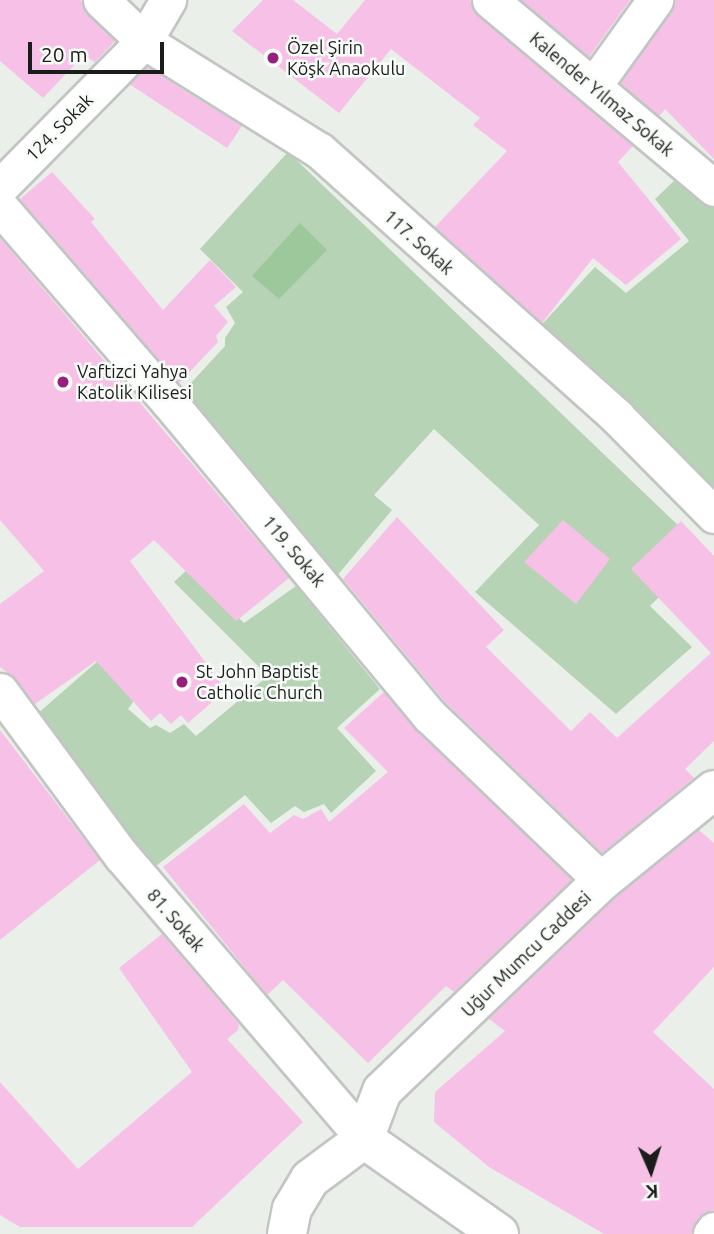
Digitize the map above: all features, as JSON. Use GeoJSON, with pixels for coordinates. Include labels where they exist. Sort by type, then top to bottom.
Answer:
{"type":"FeatureCollection","features":[{"type":"Feature","properties":{"kind":"main road","name":"Uğur Mumcu Caddesi"},"geometry":{"type":"LineString","coordinates":[[364,1139],[382,1091],[602,881],[714,790]]}},
{"type":"Feature","properties":{"kind":"main road"},"geometry":{"type":"LineString","coordinates":[[256,1234],[289,1221],[310,1179],[364,1139],[490,1231]]}},
{"type":"Feature","properties":{"kind":"street","name":"117. Sokak"},"geometry":{"type":"LineString","coordinates":[[101,0],[144,41],[320,151],[617,417],[714,515]]}},
{"type":"Feature","properties":{"kind":"street","name":"124. Sokak"},"geometry":{"type":"LineString","coordinates":[[0,187],[144,41],[168,0]]}},
{"type":"Feature","properties":{"kind":"street","name":"Kalender Yılmaz Sokak"},"geometry":{"type":"LineString","coordinates":[[490,0],[714,188]]}},
{"type":"Feature","properties":{"kind":"street"},"geometry":{"type":"LineString","coordinates":[[594,85],[655,0]]}},
{"type":"Feature","properties":{"kind":"street","name":"119. Sokak"},"geometry":{"type":"LineString","coordinates":[[0,207],[169,401],[430,716],[602,881]]}},
{"type":"Feature","properties":{"kind":"street","name":"81. Sokak"},"geometry":{"type":"LineString","coordinates":[[0,691],[121,855],[364,1139]]}},
{"type":"Feature","properties":{"kind":"shaded area"},"geometry":{"type":"Polygon","coordinates":[[[288,152],[705,551],[650,606],[692,647],[616,714],[475,592],[539,525],[434,429],[374,495],[392,510],[336,577],[179,396],[225,346],[225,338],[235,323],[226,307],[243,292],[200,249],[288,152]]]}},
{"type":"Feature","properties":{"kind":"shaded area"},"geometry":{"type":"Polygon","coordinates":[[[675,180],[714,207],[714,492],[533,334],[595,267],[626,293],[689,241],[655,199],[675,180]]]}},
{"type":"Feature","properties":{"kind":"shaded area"},"geometry":{"type":"Polygon","coordinates":[[[300,223],[327,250],[279,299],[252,276],[300,223]]]}},
{"type":"Feature","properties":{"kind":"shaded area"},"geometry":{"type":"Polygon","coordinates":[[[190,567],[244,623],[296,586],[380,689],[337,728],[376,771],[331,813],[324,804],[304,812],[295,806],[271,823],[245,795],[151,870],[36,715],[99,660],[136,698],[128,709],[150,728],[156,725],[170,733],[184,724],[196,736],[268,676],[174,582],[190,567]]]}},
{"type":"Feature","properties":{"kind":"building"},"geometry":{"type":"Polygon","coordinates":[[[0,0],[81,0],[87,14],[115,41],[95,62],[84,55],[43,98],[0,61],[0,0]]]}},
{"type":"Feature","properties":{"kind":"building"},"geometry":{"type":"Polygon","coordinates":[[[263,0],[293,0],[337,34],[365,0],[470,0],[477,15],[633,146],[618,162],[681,239],[626,285],[593,258],[542,323],[435,227],[507,151],[473,125],[480,118],[391,49],[339,113],[232,31],[263,0]]]}},
{"type":"Feature","properties":{"kind":"building"},"geometry":{"type":"Polygon","coordinates":[[[521,0],[630,0],[589,57],[521,0]]]}},
{"type":"Feature","properties":{"kind":"building"},"geometry":{"type":"Polygon","coordinates":[[[675,0],[714,0],[714,159],[665,109],[659,116],[620,83],[671,12],[675,0]]]}},
{"type":"Feature","properties":{"kind":"building"},"geometry":{"type":"Polygon","coordinates":[[[147,67],[242,126],[227,148],[129,84],[147,67]]]}},
{"type":"Feature","properties":{"kind":"building"},"geometry":{"type":"Polygon","coordinates":[[[52,172],[95,219],[91,222],[163,310],[210,260],[236,287],[214,306],[228,322],[216,336],[218,342],[179,383],[20,199],[52,172]]]}},
{"type":"Feature","properties":{"kind":"building"},"geometry":{"type":"Polygon","coordinates":[[[0,238],[289,578],[236,621],[154,540],[130,561],[226,690],[188,723],[181,715],[171,724],[160,713],[151,721],[96,661],[35,704],[16,679],[0,667],[0,604],[44,571],[0,520],[0,238]]]}},
{"type":"Feature","properties":{"kind":"building"},"geometry":{"type":"Polygon","coordinates":[[[397,517],[504,630],[486,647],[571,731],[590,712],[617,738],[711,653],[631,569],[681,521],[714,556],[714,741],[685,769],[694,778],[602,853],[445,702],[343,579],[397,517]]]}},
{"type":"Feature","properties":{"kind":"building"},"geometry":{"type":"Polygon","coordinates":[[[563,520],[610,559],[576,604],[524,562],[563,520]]]}},
{"type":"Feature","properties":{"kind":"building"},"geometry":{"type":"Polygon","coordinates":[[[384,692],[416,730],[572,880],[454,992],[446,986],[368,1063],[283,980],[267,995],[163,867],[244,804],[270,833],[294,815],[303,819],[321,809],[329,822],[388,772],[344,728],[384,692]]]}},
{"type":"Feature","properties":{"kind":"building"},"geometry":{"type":"Polygon","coordinates":[[[0,730],[100,860],[0,940],[0,730]]]}},
{"type":"Feature","properties":{"kind":"building"},"geometry":{"type":"Polygon","coordinates":[[[699,830],[714,843],[714,967],[653,1032],[714,1089],[714,1210],[698,1218],[691,1234],[604,1234],[489,1167],[434,1122],[435,1092],[505,1031],[489,1019],[616,897],[699,830]]]}},
{"type":"Feature","properties":{"kind":"building"},"geometry":{"type":"Polygon","coordinates":[[[162,934],[239,1024],[238,1030],[227,1039],[303,1122],[192,1227],[20,1227],[0,1215],[0,1082],[78,1169],[192,1072],[119,968],[162,934]]]}},
{"type":"Feature","properties":{"kind":"place","name":"Özel Şirin Köşk Anaokulu"},"geometry":{"type":"Point","coordinates":[273,58]}},
{"type":"Feature","properties":{"kind":"place","name":"Vaftizci Yahya Katolik Kilisesi"},"geometry":{"type":"Point","coordinates":[63,382]}},
{"type":"Feature","properties":{"kind":"place","name":"St John Baptist Catholic Church"},"geometry":{"type":"Point","coordinates":[182,682]}}]}
